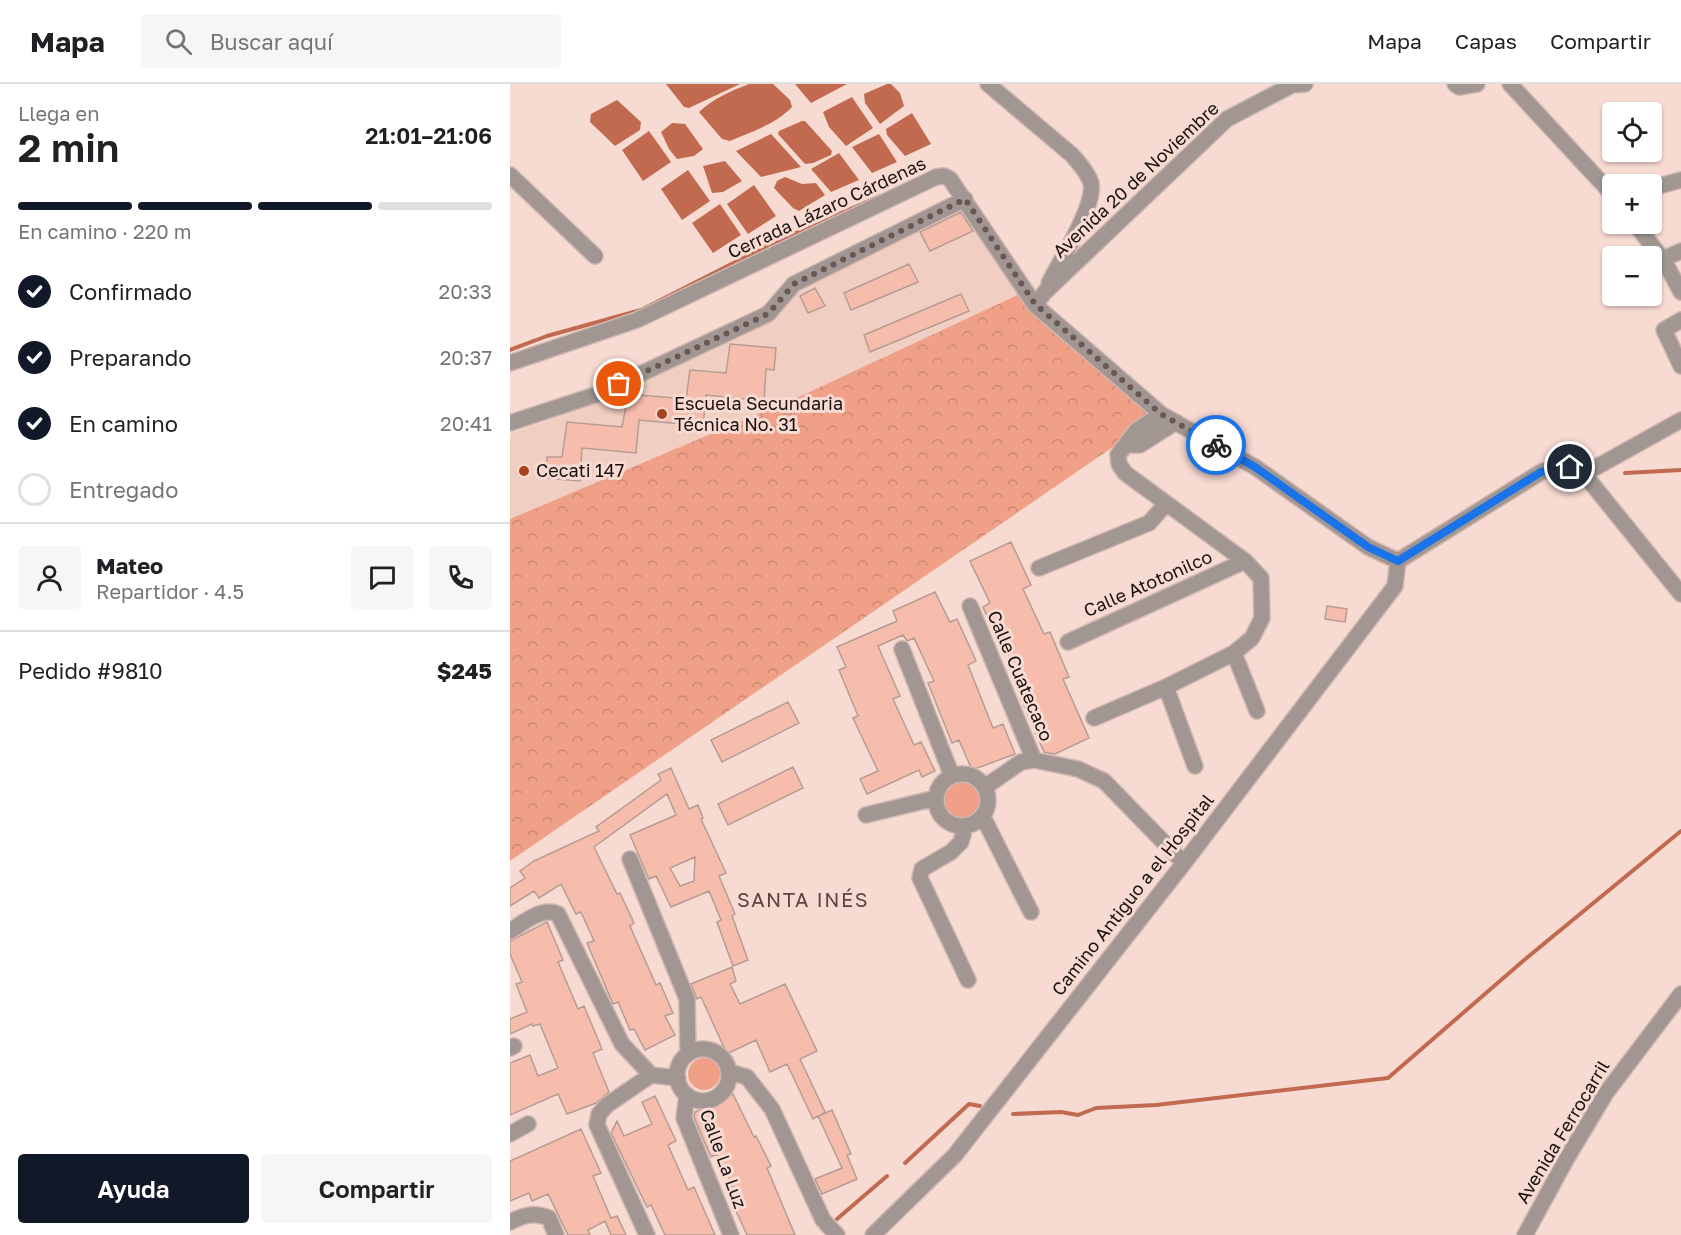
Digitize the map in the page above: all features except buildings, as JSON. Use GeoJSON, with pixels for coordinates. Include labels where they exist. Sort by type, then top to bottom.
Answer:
{"type":"FeatureCollection","features":[{"type":"Feature","properties":{"kind":"street"},"geometry":{"type":"LineString","coordinates":[[988,84],[1072,155],[1083,168],[1091,184],[1087,212],[1045,292]]}},
{"type":"Feature","properties":{"kind":"street","name":"Avenida 20 de Noviembre"},"geometry":{"type":"LineString","coordinates":[[1035,304],[1227,119],[1292,85],[1305,84]]}},
{"type":"Feature","properties":{"kind":"street"},"geometry":{"type":"LineString","coordinates":[[1455,84],[1465,87],[1478,84]]}},
{"type":"Feature","properties":{"kind":"street"},"geometry":{"type":"LineString","coordinates":[[1510,84],[1602,184]]}},
{"type":"Feature","properties":{"kind":"street"},"geometry":{"type":"LineString","coordinates":[[510,175],[595,256]]}},
{"type":"Feature","properties":{"kind":"street","name":"Cerrada Lázaro Cárdenas"},"geometry":{"type":"LineString","coordinates":[[510,363],[637,320],[936,177],[944,176],[950,179],[965,199],[1035,304],[1161,414],[1255,467],[1368,547],[1398,561]]}},
{"type":"Feature","properties":{"kind":"street"},"geometry":{"type":"LineString","coordinates":[[1662,185],[1681,180]]}},
{"type":"Feature","properties":{"kind":"street"},"geometry":{"type":"LineString","coordinates":[[510,423],[598,394],[768,314],[794,284],[965,199]]}},
{"type":"Feature","properties":{"kind":"street"},"geometry":{"type":"LineString","coordinates":[[1643,234],[1663,259],[1681,292]]}},
{"type":"Feature","properties":{"kind":"street"},"geometry":{"type":"LineString","coordinates":[[1663,259],[1681,252]]}},
{"type":"Feature","properties":{"kind":"street"},"geometry":{"type":"LineString","coordinates":[[1681,320],[1664,330],[1681,366]]}},
{"type":"Feature","properties":{"kind":"street"},"geometry":{"type":"LineString","coordinates":[[1094,718],[1166,687],[1234,653],[1252,638],[1262,618],[1261,578],[1245,561],[1125,473],[1119,464],[1118,455],[1136,431],[1161,414]]}},
{"type":"Feature","properties":{"kind":"street"},"geometry":{"type":"LineString","coordinates":[[1584,474],[1681,420]]}},
{"type":"Feature","properties":{"kind":"street"},"geometry":{"type":"LineString","coordinates":[[1126,445],[1140,445],[1176,422]]}},
{"type":"Feature","properties":{"kind":"street"},"geometry":{"type":"LineString","coordinates":[[1398,561],[1541,472],[1565,467],[1584,474],[1681,594]]}},
{"type":"Feature","properties":{"kind":"street"},"geometry":{"type":"LineString","coordinates":[[1039,568],[1149,523],[1166,504]]}},
{"type":"Feature","properties":{"kind":"street","name":"Calle Atotonilco"},"geometry":{"type":"LineString","coordinates":[[1068,642],[1245,561]]}},
{"type":"Feature","properties":{"kind":"street","name":"Camino Antiguo a el Hospital"},"geometry":{"type":"LineString","coordinates":[[873,1235],[955,1155],[1184,863],[1395,586],[1398,561]]}},
{"type":"Feature","properties":{"kind":"street","name":"Calle Cuatecaco"},"geometry":{"type":"LineString","coordinates":[[970,606],[1034,760]]}},
{"type":"Feature","properties":{"kind":"street"},"geometry":{"type":"LineString","coordinates":[[902,649],[952,776]]}},
{"type":"Feature","properties":{"kind":"street"},"geometry":{"type":"LineString","coordinates":[[1234,653],[1257,711]]}},
{"type":"Feature","properties":{"kind":"street"},"geometry":{"type":"LineString","coordinates":[[1166,687],[1195,766]]}},
{"type":"Feature","properties":{"kind":"street"},"geometry":{"type":"LineString","coordinates":[[985,787],[1021,762],[1034,760],[1078,770],[1104,781],[1184,863]]}},
{"type":"Feature","properties":{"kind":"street"},"geometry":{"type":"LineString","coordinates":[[961,774],[970,776],[979,780],[985,787],[988,802],[983,817],[972,825],[965,827],[954,825],[944,819],[937,810],[936,798],[941,785],[952,776],[961,774]]}},
{"type":"Feature","properties":{"kind":"street"},"geometry":{"type":"LineString","coordinates":[[866,815],[936,798]]}},
{"type":"Feature","properties":{"kind":"street"},"geometry":{"type":"LineString","coordinates":[[983,817],[1030,912]]}},
{"type":"Feature","properties":{"kind":"street"},"geometry":{"type":"LineString","coordinates":[[965,827],[962,842],[951,852],[922,869],[920,879],[968,980]]}},
{"type":"Feature","properties":{"kind":"street"},"geometry":{"type":"LineString","coordinates":[[630,859],[687,999],[688,1054]]}},
{"type":"Feature","properties":{"kind":"street"},"geometry":{"type":"LineString","coordinates":[[510,931],[539,914],[549,911],[558,914],[622,1044],[651,1075],[678,1078]]}},
{"type":"Feature","properties":{"kind":"street","name":"Avenida Ferrocarril"},"geometry":{"type":"LineString","coordinates":[[1525,1235],[1606,1093],[1681,994]]}},
{"type":"Feature","properties":{"kind":"street"},"geometry":{"type":"LineString","coordinates":[[703,1049],[712,1050],[725,1060],[729,1072],[728,1084],[718,1096],[702,1100],[687,1095],[681,1088],[677,1071],[688,1054],[703,1049]]}},
{"type":"Feature","properties":{"kind":"street"},"geometry":{"type":"LineString","coordinates":[[729,1072],[747,1077],[772,1109],[823,1220],[837,1235]]}},
{"type":"Feature","properties":{"kind":"street"},"geometry":{"type":"LineString","coordinates":[[647,1235],[597,1125],[599,1114],[607,1105],[651,1075]]}},
{"type":"Feature","properties":{"kind":"street","name":"Calle La Luz"},"geometry":{"type":"LineString","coordinates":[[687,1095],[684,1118],[731,1235]]}},
{"type":"Feature","properties":{"kind":"street"},"geometry":{"type":"LineString","coordinates":[[510,1134],[528,1124]]}},
{"type":"Feature","properties":{"kind":"street"},"geometry":{"type":"LineString","coordinates":[[510,1222],[521,1216],[538,1214],[549,1218],[556,1235]]}},
{"type":"Feature","properties":{"kind":"shaded area"},"geometry":{"type":"Polygon","coordinates":[[[666,84],[740,84],[689,108],[684,107],[666,84]]]}},
{"type":"Feature","properties":{"kind":"shaded area"},"geometry":{"type":"Polygon","coordinates":[[[749,84],[773,84],[790,100],[792,107],[763,127],[730,141],[722,139],[699,112],[729,92],[749,84]]]}},
{"type":"Feature","properties":{"kind":"shaded area"},"geometry":{"type":"Polygon","coordinates":[[[795,84],[847,84],[811,103],[795,84]]]}},
{"type":"Feature","properties":{"kind":"shaded area"},"geometry":{"type":"Polygon","coordinates":[[[891,84],[900,93],[904,106],[880,124],[865,103],[864,94],[891,84]]]}},
{"type":"Feature","properties":{"kind":"shaded area"},"geometry":{"type":"Polygon","coordinates":[[[852,97],[873,128],[846,146],[829,127],[823,112],[852,97]]]}},
{"type":"Feature","properties":{"kind":"shaded area"},"geometry":{"type":"Polygon","coordinates":[[[617,100],[641,122],[640,130],[615,146],[590,122],[591,114],[617,100]]]}},
{"type":"Feature","properties":{"kind":"shaded area"},"geometry":{"type":"Polygon","coordinates":[[[912,113],[931,144],[905,156],[887,135],[886,129],[912,113]]]}},
{"type":"Feature","properties":{"kind":"shaded area"},"geometry":{"type":"Polygon","coordinates":[[[805,121],[832,151],[831,155],[805,164],[778,134],[779,131],[805,121]]]}},
{"type":"Feature","properties":{"kind":"shaded area"},"geometry":{"type":"Polygon","coordinates":[[[672,123],[685,124],[703,149],[694,156],[677,159],[661,132],[672,123]]]}},
{"type":"Feature","properties":{"kind":"shaded area"},"geometry":{"type":"Polygon","coordinates":[[[649,131],[671,162],[643,181],[622,150],[649,131]]]}},
{"type":"Feature","properties":{"kind":"shaded area"},"geometry":{"type":"Polygon","coordinates":[[[771,134],[801,167],[761,177],[736,151],[771,134]]]}},
{"type":"Feature","properties":{"kind":"shaded area"},"geometry":{"type":"Polygon","coordinates":[[[879,134],[897,162],[872,173],[852,147],[879,134]]]}},
{"type":"Feature","properties":{"kind":"shaded area"},"geometry":{"type":"Polygon","coordinates":[[[839,153],[859,180],[831,192],[811,169],[839,153]]]}},
{"type":"Feature","properties":{"kind":"shaded area"},"geometry":{"type":"Polygon","coordinates":[[[725,161],[742,181],[723,192],[712,193],[703,166],[725,161]]]}},
{"type":"Feature","properties":{"kind":"shaded area"},"geometry":{"type":"Polygon","coordinates":[[[688,170],[710,201],[682,220],[661,189],[688,170]]]}},
{"type":"Feature","properties":{"kind":"shaded area"},"geometry":{"type":"Polygon","coordinates":[[[785,177],[802,184],[816,183],[825,195],[799,211],[793,208],[774,188],[777,181],[785,177]]]}},
{"type":"Feature","properties":{"kind":"shaded area"},"geometry":{"type":"Polygon","coordinates":[[[754,185],[776,216],[748,234],[727,204],[754,185]]]}},
{"type":"Feature","properties":{"kind":"shaded area"},"geometry":{"type":"Polygon","coordinates":[[[720,204],[741,235],[713,253],[692,223],[720,204]]]}},
{"type":"Feature","properties":{"kind":"shaded area"},"geometry":{"type":"Polygon","coordinates":[[[962,209],[975,230],[1026,291],[803,395],[510,519],[510,434],[590,406],[771,321],[789,295],[962,209]]]}},
{"type":"Feature","properties":{"kind":"green space"},"geometry":{"type":"Polygon","coordinates":[[[1026,291],[1161,414],[510,861],[510,519],[803,395],[1026,291]]]}},
{"type":"Feature","properties":{"kind":"green space"},"geometry":{"type":"Polygon","coordinates":[[[961,781],[975,787],[981,801],[975,815],[961,821],[947,815],[941,801],[947,787],[961,781]]]}},
{"type":"Feature","properties":{"kind":"green space"},"geometry":{"type":"Polygon","coordinates":[[[704,1058],[716,1062],[720,1074],[716,1086],[704,1090],[692,1086],[688,1074],[692,1062],[704,1058]]]}},
{"type":"Feature","properties":{"kind":"waterway"},"geometry":{"type":"LineString","coordinates":[[510,350],[547,336],[641,310],[773,243],[880,196]]}},
{"type":"Feature","properties":{"kind":"waterway"},"geometry":{"type":"LineString","coordinates":[[1625,473],[1681,470]]}},
{"type":"Feature","properties":{"kind":"waterway"},"geometry":{"type":"LineString","coordinates":[[1013,1114],[1061,1112],[1078,1115],[1096,1108],[1156,1105],[1388,1078],[1523,961],[1681,831]]}},
{"type":"Feature","properties":{"kind":"waterway"},"geometry":{"type":"LineString","coordinates":[[905,1163],[969,1104],[980,1106]]}},
{"type":"Feature","properties":{"kind":"waterway"},"geometry":{"type":"LineString","coordinates":[[837,1219],[887,1176]]}},
{"type":"Feature","properties":{"kind":"way so far"},"geometry":{"type":"LineString","coordinates":[[619,384],[768,314],[794,284],[965,199],[1035,304],[1161,414],[1216,445]]}},
{"type":"Feature","properties":{"kind":"place","name":"Escuela Secundaria Técnica No. 31"},"geometry":{"type":"Point","coordinates":[662,414]}},
{"type":"Feature","properties":{"kind":"place","name":"Cecati 147"},"geometry":{"type":"Point","coordinates":[524,471]}},
{"type":"Feature","properties":{"kind":"district","name":"SANTA INÉS"},"geometry":{"type":"Point","coordinates":[803,900]}},
{"type":"Feature","properties":{"kind":"route"},"geometry":{"type":"LineString","coordinates":[[1216,445],[1255,467],[1368,547],[1398,561],[1541,472],[1552,468],[1570,467]]}}]}
